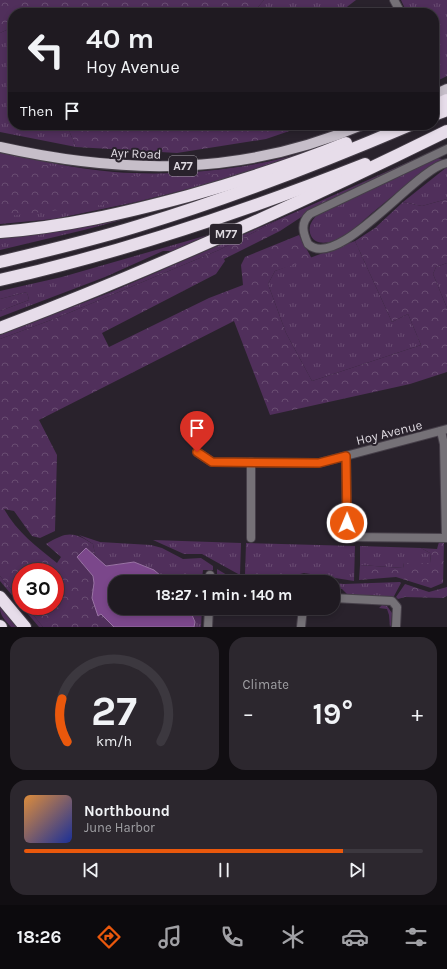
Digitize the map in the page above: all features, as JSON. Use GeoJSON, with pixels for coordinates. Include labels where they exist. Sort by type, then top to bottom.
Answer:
{"type":"FeatureCollection","features":[{"type":"Feature","properties":{"kind":"highway"},"geometry":{"type":"LineString","coordinates":[[0,232],[96,220],[207,190],[289,165],[376,130]]}},
{"type":"Feature","properties":{"kind":"highway"},"geometry":{"type":"LineString","coordinates":[[0,262],[136,227],[197,208],[326,160],[398,130]]}},
{"type":"Feature","properties":{"kind":"highway","name":"M77"},"geometry":{"type":"LineString","coordinates":[[0,280],[73,263],[242,211],[383,157],[447,130]]}},
{"type":"Feature","properties":{"kind":"highway","name":"M77"},"geometry":{"type":"LineString","coordinates":[[0,328],[179,255],[347,181],[447,130]]}},
{"type":"Feature","properties":{"kind":"highway"},"geometry":{"type":"LineString","coordinates":[[0,597],[25,627]]}},
{"type":"Feature","properties":{"kind":"main road","name":"Ayr Road"},"geometry":{"type":"LineString","coordinates":[[0,147],[92,164],[146,167],[190,166],[220,163],[267,155],[324,139],[348,130]]}},
{"type":"Feature","properties":{"kind":"street"},"geometry":{"type":"LineString","coordinates":[[447,149],[310,214],[304,223],[304,235],[308,244],[316,249],[322,248],[354,234],[373,221],[419,179],[439,165],[447,163]]}},
{"type":"Feature","properties":{"kind":"street"},"geometry":{"type":"LineString","coordinates":[[346,456],[347,537],[446,538],[444,430]]}},
{"type":"Feature","properties":{"kind":"street","name":"Hoy Avenue"},"geometry":{"type":"LineString","coordinates":[[197,452],[212,462],[319,463],[359,451],[444,430]]}},
{"type":"Feature","properties":{"kind":"street"},"geometry":{"type":"LineString","coordinates":[[251,538],[252,462]]}},
{"type":"Feature","properties":{"kind":"street"},"geometry":{"type":"LineString","coordinates":[[340,598],[392,601],[397,607],[396,627]]}},
{"type":"Feature","properties":{"kind":"street"},"geometry":{"type":"LineString","coordinates":[[208,627],[209,615]]}},
{"type":"Feature","properties":{"kind":"street"},"geometry":{"type":"LineString","coordinates":[[301,627],[302,615]]}},
{"type":"Feature","properties":{"kind":"green space"},"geometry":{"type":"Polygon","coordinates":[[[0,0],[264,0],[257,8],[8,8],[8,29],[0,33],[0,0]]]}},
{"type":"Feature","properties":{"kind":"green space"},"geometry":{"type":"Polygon","coordinates":[[[264,0],[356,0],[346,8],[257,8],[264,0]]]}},
{"type":"Feature","properties":{"kind":"green space"},"geometry":{"type":"Polygon","coordinates":[[[401,0],[447,0],[447,76],[439,80],[439,8],[405,8],[401,0]]]}},
{"type":"Feature","properties":{"kind":"green space"},"geometry":{"type":"Polygon","coordinates":[[[8,29],[8,130],[70,130],[76,147],[0,132],[0,33],[8,29]]]}},
{"type":"Feature","properties":{"kind":"green space"},"geometry":{"type":"Polygon","coordinates":[[[70,130],[292,130],[266,139],[177,153],[76,147],[70,130]]]}},
{"type":"Feature","properties":{"kind":"green space"},"geometry":{"type":"Polygon","coordinates":[[[447,145],[447,147],[312,210],[280,231],[224,259],[225,261],[216,274],[102,333],[109,347],[209,298],[243,285],[241,265],[245,257],[299,235],[312,259],[275,271],[268,284],[286,333],[312,381],[421,345],[408,314],[392,322],[355,241],[375,228],[403,202],[422,206],[447,199],[447,263],[436,267],[433,274],[447,308],[447,372],[410,384],[270,415],[234,321],[39,420],[57,455],[55,531],[40,538],[32,536],[14,511],[4,509],[21,532],[57,563],[12,563],[12,590],[0,576],[0,339],[59,317],[219,250],[282,218],[447,145]]]}},
{"type":"Feature","properties":{"kind":"green space"},"geometry":{"type":"Polygon","coordinates":[[[311,151],[256,172],[136,202],[54,219],[0,224],[0,152],[100,171],[163,173],[239,167],[263,163],[311,151]]]}},
{"type":"Feature","properties":{"kind":"green space"},"geometry":{"type":"Polygon","coordinates":[[[436,158],[442,159],[345,235],[336,240],[324,243],[317,242],[312,237],[310,233],[310,225],[318,214],[436,158]]]}},
{"type":"Feature","properties":{"kind":"green space"},"geometry":{"type":"Polygon","coordinates":[[[0,159],[130,176],[221,174],[224,178],[109,204],[0,217],[0,159]]]}},
{"type":"Feature","properties":{"kind":"green space"},"geometry":{"type":"Polygon","coordinates":[[[447,167],[447,199],[422,206],[403,202],[447,167]]]}},
{"type":"Feature","properties":{"kind":"green space"},"geometry":{"type":"Polygon","coordinates":[[[127,216],[121,220],[84,230],[0,250],[0,236],[127,216]]]}},
{"type":"Feature","properties":{"kind":"green space"},"geometry":{"type":"Polygon","coordinates":[[[282,218],[219,250],[59,317],[0,339],[0,335],[111,292],[282,218]]]}},
{"type":"Feature","properties":{"kind":"green space"},"geometry":{"type":"Polygon","coordinates":[[[208,235],[175,251],[163,251],[105,277],[0,317],[0,311],[29,300],[27,292],[0,299],[0,291],[62,277],[208,235]]]}},
{"type":"Feature","properties":{"kind":"green space"},"geometry":{"type":"Polygon","coordinates":[[[355,241],[392,322],[408,314],[421,345],[312,381],[286,333],[268,284],[275,271],[355,241]]]}},
{"type":"Feature","properties":{"kind":"green space"},"geometry":{"type":"Polygon","coordinates":[[[447,263],[447,308],[433,274],[436,267],[447,263]]]}},
{"type":"Feature","properties":{"kind":"green space"},"geometry":{"type":"Polygon","coordinates":[[[27,292],[29,300],[0,311],[0,299],[27,292]]]}},
{"type":"Feature","properties":{"kind":"green space"},"geometry":{"type":"Polygon","coordinates":[[[65,535],[80,537],[93,544],[96,559],[86,548],[77,557],[93,576],[95,583],[92,598],[99,616],[101,614],[114,627],[43,627],[33,615],[64,615],[64,563],[57,563],[61,557],[46,544],[65,535]]]}},
{"type":"Feature","properties":{"kind":"green space"},"geometry":{"type":"Polygon","coordinates":[[[79,535],[100,542],[151,545],[162,548],[183,559],[201,558],[213,566],[213,570],[203,570],[202,575],[159,575],[139,564],[125,563],[106,566],[96,559],[93,544],[79,535]]]}},
{"type":"Feature","properties":{"kind":"green space"},"geometry":{"type":"Polygon","coordinates":[[[153,540],[241,543],[240,575],[202,554],[184,554],[153,540]]]}},
{"type":"Feature","properties":{"kind":"green space"},"geometry":{"type":"Polygon","coordinates":[[[439,542],[444,542],[443,583],[431,588],[396,577],[359,580],[360,565],[403,568],[404,563],[431,563],[430,553],[421,548],[437,549],[439,542]]]}},
{"type":"Feature","properties":{"kind":"green space"},"geometry":{"type":"Polygon","coordinates":[[[246,543],[355,546],[354,581],[340,579],[340,575],[316,575],[304,573],[296,575],[245,575],[246,543]]]}},
{"type":"Feature","properties":{"kind":"green space"},"geometry":{"type":"Polygon","coordinates":[[[360,546],[421,548],[430,553],[431,563],[404,563],[403,568],[360,565],[360,546]]]}},
{"type":"Feature","properties":{"kind":"green space"},"geometry":{"type":"Polygon","coordinates":[[[217,569],[227,575],[217,575],[217,569]]]}},
{"type":"Feature","properties":{"kind":"green space"},"geometry":{"type":"Polygon","coordinates":[[[0,576],[12,590],[12,595],[0,581],[0,576]]]}},
{"type":"Feature","properties":{"kind":"green space"},"geometry":{"type":"Polygon","coordinates":[[[401,583],[393,598],[347,594],[340,589],[340,584],[401,583]]]}},
{"type":"Feature","properties":{"kind":"green space"},"geometry":{"type":"Polygon","coordinates":[[[405,584],[429,592],[447,587],[447,596],[443,598],[405,597],[398,599],[396,597],[405,584]]]}},
{"type":"Feature","properties":{"kind":"green space"},"geometry":{"type":"Polygon","coordinates":[[[382,605],[387,606],[392,613],[390,627],[387,609],[379,608],[382,605]]]}},
{"type":"Feature","properties":{"kind":"green space"},"geometry":{"type":"Polygon","coordinates":[[[0,607],[17,627],[11,627],[2,615],[0,607]]]}},
{"type":"Feature","properties":{"kind":"green space"},"geometry":{"type":"Polygon","coordinates":[[[29,615],[33,615],[43,627],[39,627],[29,615]]]}},
{"type":"Feature","properties":{"kind":"green space"},"geometry":{"type":"Polygon","coordinates":[[[192,615],[202,615],[201,627],[194,627],[195,622],[192,615]]]}},
{"type":"Feature","properties":{"kind":"shaded area"},"geometry":{"type":"Polygon","coordinates":[[[86,548],[106,566],[134,562],[154,570],[160,575],[108,575],[108,615],[192,615],[195,622],[194,627],[114,627],[101,614],[98,616],[92,598],[94,583],[93,576],[77,557],[86,548]]]}},
{"type":"Feature","properties":{"kind":"route"},"geometry":{"type":"LineString","coordinates":[[197,452],[212,462],[319,463],[346,456],[348,469],[347,523]]}}]}
